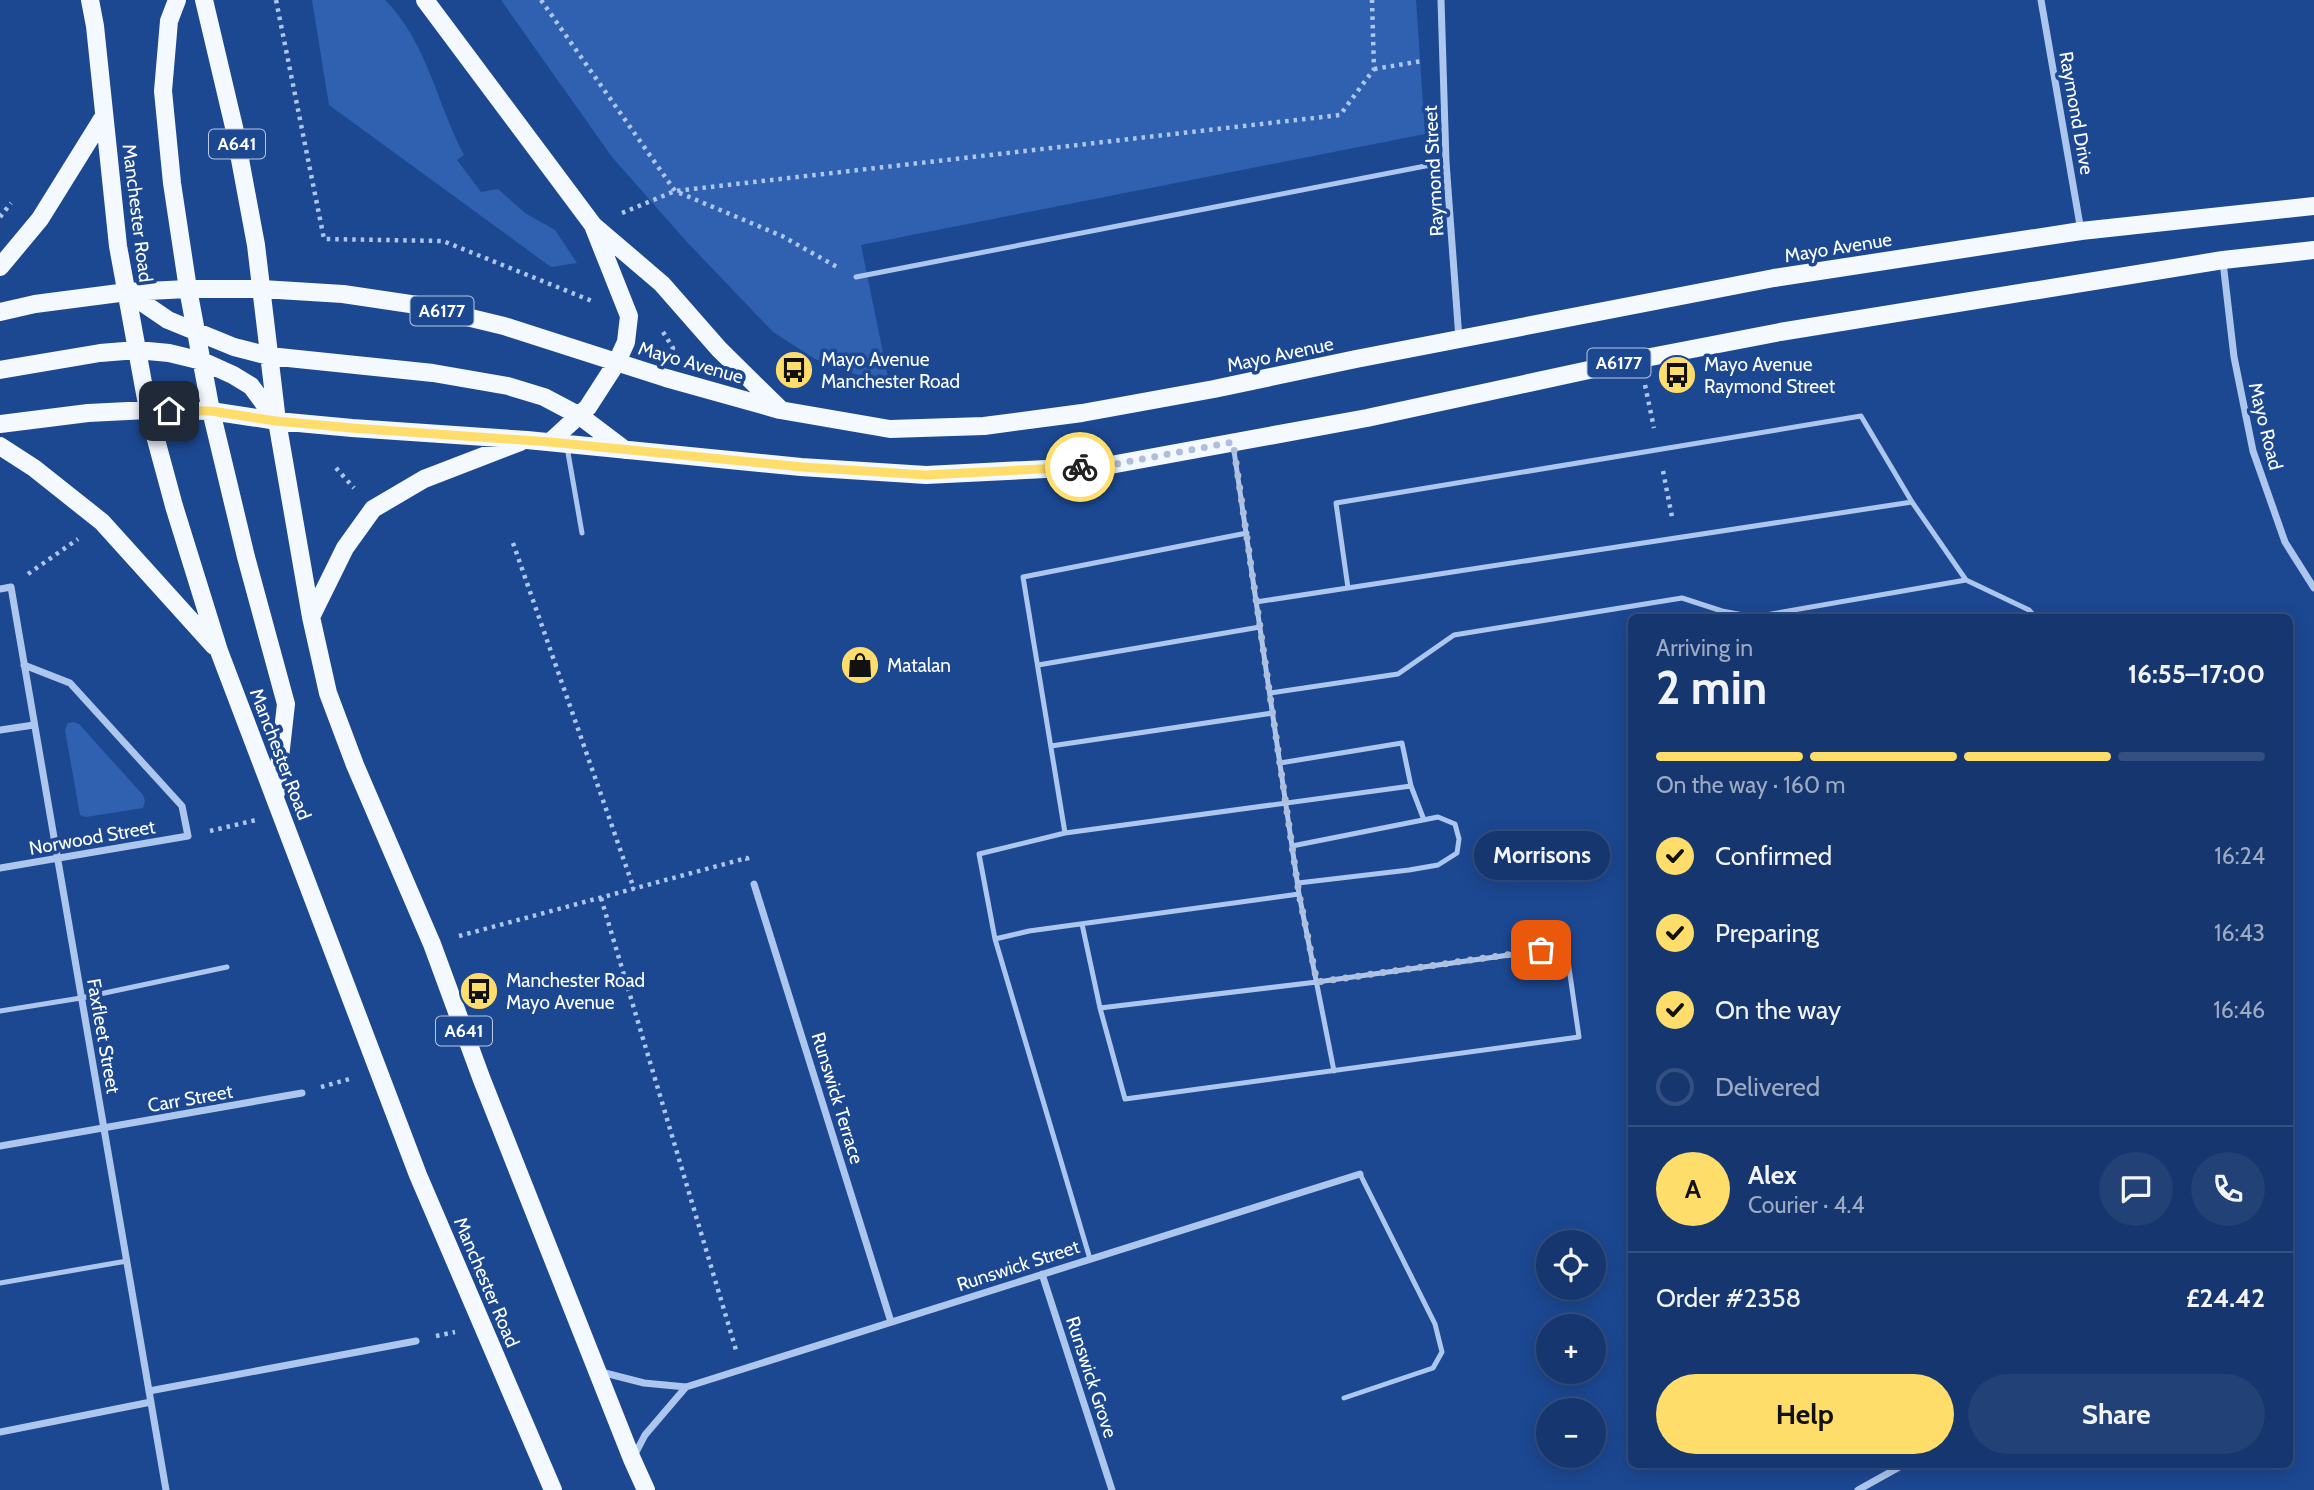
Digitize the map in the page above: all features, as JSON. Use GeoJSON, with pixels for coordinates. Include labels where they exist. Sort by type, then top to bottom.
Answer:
{"type":"FeatureCollection","features":[{"type":"Feature","properties":{"kind":"main road","name":"Manchester Road"},"geometry":{"type":"LineString","coordinates":[[90,0],[118,246],[148,410],[219,652],[418,1175],[553,1490]]}},
{"type":"Feature","properties":{"kind":"main road"},"geometry":{"type":"LineString","coordinates":[[177,0],[169,21],[163,91],[172,183],[188,289],[211,411],[246,557],[286,705],[275,796]]}},
{"type":"Feature","properties":{"kind":"main road","name":"A641"},"geometry":{"type":"LineString","coordinates":[[204,0],[234,127],[262,289],[276,421],[311,617],[328,693],[355,765],[432,944],[482,1080],[646,1490]]}},
{"type":"Feature","properties":{"kind":"main road"},"geometry":{"type":"LineString","coordinates":[[425,0],[593,225],[662,284],[719,349],[780,410]]}},
{"type":"Feature","properties":{"kind":"main road"},"geometry":{"type":"LineString","coordinates":[[0,267],[40,219],[104,116]]}},
{"type":"Feature","properties":{"kind":"main road","name":"Mayo Avenue"},"geometry":{"type":"LineString","coordinates":[[262,289],[343,294],[417,305],[504,326],[666,378],[780,410],[890,429],[984,426],[1082,413],[1201,392],[1356,359],[1774,278],[2081,231],[2314,206]]}},
{"type":"Feature","properties":{"kind":"main road"},"geometry":{"type":"LineString","coordinates":[[558,443],[588,407],[617,362],[626,342],[629,316],[593,225]]}},
{"type":"Feature","properties":{"kind":"main road","name":"A6177"},"geometry":{"type":"LineString","coordinates":[[0,424],[88,413],[211,411],[276,421],[527,440],[802,467],[926,475],[1105,466],[1367,418],[1635,360],[1780,332],[2223,260],[2314,250]]}},
{"type":"Feature","properties":{"kind":"main road","name":"A6177"},"geometry":{"type":"LineString","coordinates":[[0,312],[35,304],[127,292],[262,289]]}},
{"type":"Feature","properties":{"kind":"main road"},"geometry":{"type":"LineString","coordinates":[[127,292],[168,320],[234,347],[269,356],[433,373],[508,386],[544,397],[580,416],[625,450]]}},
{"type":"Feature","properties":{"kind":"main road"},"geometry":{"type":"LineString","coordinates":[[0,370],[137,350],[169,353],[202,361],[251,386],[276,421]]}},
{"type":"Feature","properties":{"kind":"main road"},"geometry":{"type":"LineString","coordinates":[[311,617],[345,548],[373,509],[424,480],[527,440]]}},
{"type":"Feature","properties":{"kind":"main road"},"geometry":{"type":"LineString","coordinates":[[0,446],[64,490],[102,522],[219,652]]}},
{"type":"Feature","properties":{"kind":"street","name":"Raymond Street"},"geometry":{"type":"LineString","coordinates":[[1441,0],[1446,162],[1459,340]]}},
{"type":"Feature","properties":{"kind":"street","name":"Raymond Drive"},"geometry":{"type":"LineString","coordinates":[[2041,0],[2081,231]]}},
{"type":"Feature","properties":{"kind":"street","name":"Mayo Road"},"geometry":{"type":"LineString","coordinates":[[2223,260],[2234,357],[2253,451],[2285,542],[2314,588]]}},
{"type":"Feature","properties":{"kind":"street","name":"Faxfleet Street"},"geometry":{"type":"LineString","coordinates":[[0,589],[10,587],[166,1490]]}},
{"type":"Feature","properties":{"kind":"street"},"geometry":{"type":"LineString","coordinates":[[24,665],[70,683],[182,806],[188,836]]}},
{"type":"Feature","properties":{"kind":"street"},"geometry":{"type":"LineString","coordinates":[[0,730],[34,725]]}},
{"type":"Feature","properties":{"kind":"street","name":"Norwood Street"},"geometry":{"type":"LineString","coordinates":[[0,868],[188,836]]}},
{"type":"Feature","properties":{"kind":"street","name":"Runswick Terrace"},"geometry":{"type":"LineString","coordinates":[[754,884],[891,1322]]}},
{"type":"Feature","properties":{"kind":"street","name":"Carr Street"},"geometry":{"type":"LineString","coordinates":[[0,1146],[302,1093]]}},
{"type":"Feature","properties":{"kind":"street","name":"Runswick Street"},"geometry":{"type":"LineString","coordinates":[[597,1371],[644,1383],[686,1387],[1360,1174]]}},
{"type":"Feature","properties":{"kind":"street","name":"Runswick Grove"},"geometry":{"type":"LineString","coordinates":[[1042,1274],[1112,1490]]}},
{"type":"Feature","properties":{"kind":"street"},"geometry":{"type":"LineString","coordinates":[[149,1391],[416,1341]]}},
{"type":"Feature","properties":{"kind":"street"},"geometry":{"type":"LineString","coordinates":[[632,1459],[645,1435],[686,1387]]}},
{"type":"Feature","properties":{"kind":"street"},"geometry":{"type":"LineString","coordinates":[[0,1432],[151,1402]]}},
{"type":"Feature","properties":{"kind":"street"},"geometry":{"type":"LineString","coordinates":[[1858,1490],[1898,1468]]}},
{"type":"Feature","properties":{"kind":"lane"},"geometry":{"type":"LineString","coordinates":[[856,277],[1446,162]]}},
{"type":"Feature","properties":{"kind":"lane"},"geometry":{"type":"LineString","coordinates":[[1348,588],[1336,503],[1861,416],[1912,502],[1966,580],[2032,614]]}},
{"type":"Feature","properties":{"kind":"lane"},"geometry":{"type":"LineString","coordinates":[[1233,442],[1299,894],[1334,1071]]}},
{"type":"Feature","properties":{"kind":"lane"},"geometry":{"type":"LineString","coordinates":[[558,443],[582,533]]}},
{"type":"Feature","properties":{"kind":"lane"},"geometry":{"type":"LineString","coordinates":[[1256,602],[1912,502]]}},
{"type":"Feature","properties":{"kind":"lane"},"geometry":{"type":"LineString","coordinates":[[1065,833],[1023,577],[1247,533]]}},
{"type":"Feature","properties":{"kind":"lane"},"geometry":{"type":"LineString","coordinates":[[1776,614],[1966,580]]}},
{"type":"Feature","properties":{"kind":"lane"},"geometry":{"type":"LineString","coordinates":[[1270,694],[1398,674],[1454,635],[1682,598],[1736,614]]}},
{"type":"Feature","properties":{"kind":"lane"},"geometry":{"type":"LineString","coordinates":[[1038,665],[1260,627]]}},
{"type":"Feature","properties":{"kind":"lane"},"geometry":{"type":"LineString","coordinates":[[1051,746],[1273,713]]}},
{"type":"Feature","properties":{"kind":"lane"},"geometry":{"type":"LineString","coordinates":[[1280,763],[1402,743],[1411,786],[1424,820]]}},
{"type":"Feature","properties":{"kind":"lane"},"geometry":{"type":"LineString","coordinates":[[1090,1259],[996,939],[979,854],[1065,833],[1411,786]]}},
{"type":"Feature","properties":{"kind":"lane"},"geometry":{"type":"LineString","coordinates":[[1292,846],[1438,817],[1455,824],[1459,839],[1457,853],[1438,865],[1298,883]]}},
{"type":"Feature","properties":{"kind":"lane"},"geometry":{"type":"LineString","coordinates":[[996,939],[1029,931],[1299,894]]}},
{"type":"Feature","properties":{"kind":"lane"},"geometry":{"type":"LineString","coordinates":[[1082,924],[1100,1008],[1125,1099],[1579,1037],[1566,947],[1317,982],[1100,1008]]}},
{"type":"Feature","properties":{"kind":"lane"},"geometry":{"type":"LineString","coordinates":[[0,1011],[81,998],[228,967]]}},
{"type":"Feature","properties":{"kind":"lane"},"geometry":{"type":"LineString","coordinates":[[1344,1398],[1433,1368],[1442,1352],[1435,1324],[1360,1174]]}},
{"type":"Feature","properties":{"kind":"lane"},"geometry":{"type":"LineString","coordinates":[[0,1283],[127,1261]]}},
{"type":"Feature","properties":{"kind":"path"},"geometry":{"type":"LineString","coordinates":[[276,0],[324,239],[443,241],[629,316]]}},
{"type":"Feature","properties":{"kind":"path"},"geometry":{"type":"LineString","coordinates":[[541,0],[675,191],[782,236],[856,277]]}},
{"type":"Feature","properties":{"kind":"path"},"geometry":{"type":"LineString","coordinates":[[593,225],[675,191],[1340,116],[1374,69],[1372,0]]}},
{"type":"Feature","properties":{"kind":"path"},"geometry":{"type":"LineString","coordinates":[[1374,69],[1444,58]]}},
{"type":"Feature","properties":{"kind":"path"},"geometry":{"type":"LineString","coordinates":[[0,217],[11,203]]}},
{"type":"Feature","properties":{"kind":"path"},"geometry":{"type":"LineString","coordinates":[[1635,360],[1645,383],[1676,538]]}},
{"type":"Feature","properties":{"kind":"path"},"geometry":{"type":"LineString","coordinates":[[335,468],[361,496]]}},
{"type":"Feature","properties":{"kind":"path"},"geometry":{"type":"LineString","coordinates":[[36,569],[81,537]]}},
{"type":"Feature","properties":{"kind":"path"},"geometry":{"type":"LineString","coordinates":[[513,543],[634,889]]}},
{"type":"Feature","properties":{"kind":"path"},"geometry":{"type":"LineString","coordinates":[[188,836],[282,814]]}},
{"type":"Feature","properties":{"kind":"path"},"geometry":{"type":"LineString","coordinates":[[432,944],[747,858],[754,884]]}},
{"type":"Feature","properties":{"kind":"path"},"geometry":{"type":"LineString","coordinates":[[601,898],[742,1370]]}},
{"type":"Feature","properties":{"kind":"path"},"geometry":{"type":"LineString","coordinates":[[302,1093],[377,1070]]}},
{"type":"Feature","properties":{"kind":"path"},"geometry":{"type":"LineString","coordinates":[[416,1341],[483,1326]]}},
{"type":"Feature","properties":{"kind":"shaded area"},"geometry":{"type":"Polygon","coordinates":[[[312,0],[385,0],[411,35],[430,74],[464,155],[457,160],[481,192],[498,189],[525,213],[555,230],[577,263],[551,267],[329,105],[312,0]]]}},
{"type":"Feature","properties":{"kind":"shaded area"},"geometry":{"type":"Polygon","coordinates":[[[501,0],[1416,0],[1425,134],[861,245],[890,387],[815,359],[773,332],[686,241],[612,157],[501,0]]]}},
{"type":"Feature","properties":{"kind":"shaded area"},"geometry":{"type":"Polygon","coordinates":[[[68,723],[79,724],[143,795],[143,808],[86,817],[80,815],[65,730],[68,723]]]}},
{"type":"Feature","properties":{"kind":"way so far"},"geometry":{"type":"LineString","coordinates":[[1080,467],[1105,466],[1233,442],[1299,894],[1317,982],[1541,950]]}},
{"type":"Feature","properties":{"kind":"place","name":"Mayo Avenue Manchester Road"},"geometry":{"type":"Point","coordinates":[794,370]}},
{"type":"Feature","properties":{"kind":"place","name":"Mayo Avenue Raymond Street"},"geometry":{"type":"Point","coordinates":[1677,375]}},
{"type":"Feature","properties":{"kind":"place","name":"Matalan"},"geometry":{"type":"Point","coordinates":[860,665]}},
{"type":"Feature","properties":{"kind":"place","name":"Morrisons"},"geometry":{"type":"Point","coordinates":[1541,950]}},
{"type":"Feature","properties":{"kind":"place","name":"Manchester Road Mayo Avenue"},"geometry":{"type":"Point","coordinates":[479,991]}},
{"type":"Feature","properties":{"kind":"route"},"geometry":{"type":"LineString","coordinates":[[169,411],[211,411],[276,421],[352,428],[550,442],[802,467],[926,475],[1080,467]]}}]}
